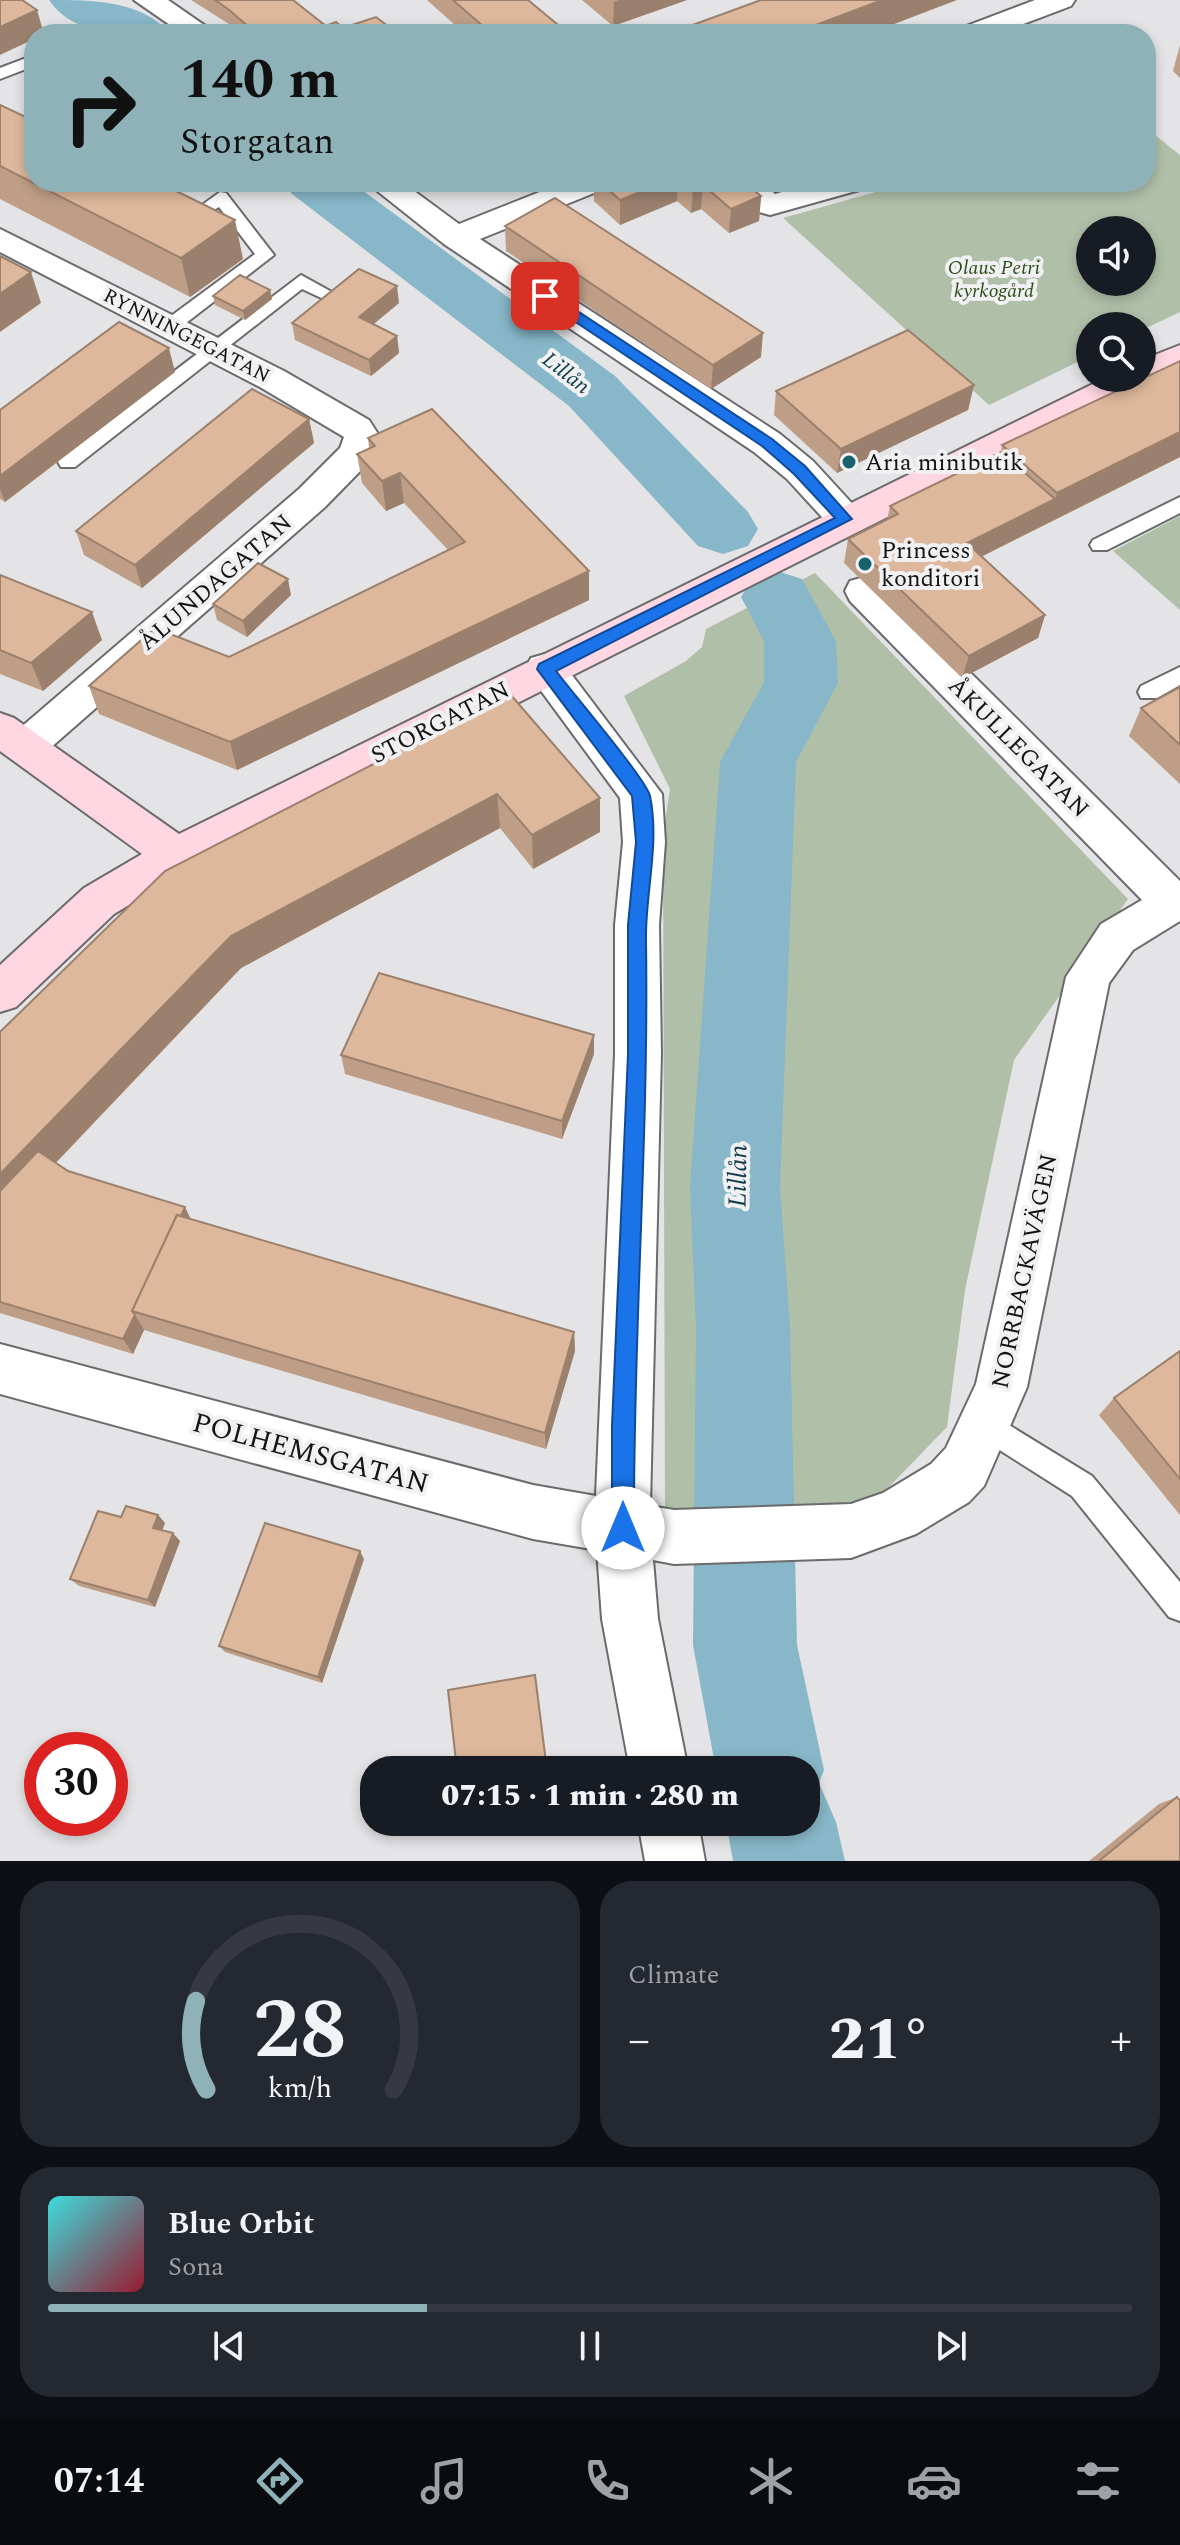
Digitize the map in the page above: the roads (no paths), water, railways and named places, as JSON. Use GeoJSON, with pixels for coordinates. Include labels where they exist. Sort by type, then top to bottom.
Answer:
{"type":"FeatureCollection","features":[{"type":"Feature","properties":{"kind":"street"},"geometry":{"type":"LineString","coordinates":[[148,0],[187,24]]}},
{"type":"Feature","properties":{"kind":"street"},"geometry":{"type":"LineString","coordinates":[[992,0],[1027,24]]}},
{"type":"Feature","properties":{"kind":"street"},"geometry":{"type":"LineString","coordinates":[[1032,24],[1061,0]]}},
{"type":"Feature","properties":{"kind":"street"},"geometry":{"type":"LineString","coordinates":[[395,192],[455,237],[767,443],[800,470],[845,519]]}},
{"type":"Feature","properties":{"kind":"street"},"geometry":{"type":"LineString","coordinates":[[455,237],[568,192]]}},
{"type":"Feature","properties":{"kind":"street"},"geometry":{"type":"LineString","coordinates":[[754,192],[770,205],[816,192]]}},
{"type":"Feature","properties":{"kind":"street","name":"RYNNINGEGATAN"},"geometry":{"type":"LineString","coordinates":[[0,239],[215,349],[272,387],[356,428],[362,437],[360,443]]}},
{"type":"Feature","properties":{"kind":"street"},"geometry":{"type":"LineString","coordinates":[[1156,367],[1180,356]]}},
{"type":"Feature","properties":{"kind":"street","name":"STORGATAN"},"geometry":{"type":"LineString","coordinates":[[0,993],[99,901],[176,855],[845,519],[1105,392]]}},
{"type":"Feature","properties":{"kind":"street","name":"ÅLUNDAGATAN"},"geometry":{"type":"LineString","coordinates":[[13,737],[312,498],[355,454],[360,443]]}},
{"type":"Feature","properties":{"kind":"street","name":"ÅKULLEGATAN"},"geometry":{"type":"LineString","coordinates":[[864,591],[1176,901]]}},
{"type":"Feature","properties":{"kind":"street"},"geometry":{"type":"LineString","coordinates":[[545,669],[641,794],[644,842],[637,925],[638,1054],[623,1426],[623,1528],[630,1619],[656,1756]]}},
{"type":"Feature","properties":{"kind":"street"},"geometry":{"type":"LineString","coordinates":[[13,737],[176,855]]}},
{"type":"Feature","properties":{"kind":"street","name":"NORRBACKAVÄGEN"},"geometry":{"type":"LineString","coordinates":[[623,1528],[674,1537],[851,1531],[897,1515],[950,1483],[965,1467],[1001,1387],[1088,977],[1117,937],[1176,901]]}},
{"type":"Feature","properties":{"kind":"street","name":"POLHEMSGATAN"},"geometry":{"type":"LineString","coordinates":[[0,1369],[533,1512],[623,1528]]}},
{"type":"Feature","properties":{"kind":"street"},"geometry":{"type":"LineString","coordinates":[[671,1836],[675,1861]]}},
{"type":"Feature","properties":{"kind":"lane"},"geometry":{"type":"LineString","coordinates":[[0,74],[24,64]]}},
{"type":"Feature","properties":{"kind":"lane"},"geometry":{"type":"LineString","coordinates":[[170,326],[265,255],[220,197],[200,213]]}},
{"type":"Feature","properties":{"kind":"lane"},"geometry":{"type":"LineString","coordinates":[[68,462],[301,281],[330,296]]}},
{"type":"Feature","properties":{"kind":"lane"},"geometry":{"type":"LineString","coordinates":[[1100,545],[1180,504]]}},
{"type":"Feature","properties":{"kind":"lane"},"geometry":{"type":"LineString","coordinates":[[1149,692],[1180,675]]}},
{"type":"Feature","properties":{"kind":"lane"},"geometry":{"type":"LineString","coordinates":[[986,1425],[1082,1486],[1180,1606]]}},
{"type":"Feature","properties":{"kind":"waterway","name":"Lillån"},"geometry":{"type":"LineString","coordinates":[[75,0],[123,24]]}},
{"type":"Feature","properties":{"kind":"waterway","name":"Lillån"},"geometry":{"type":"LineString","coordinates":[[326,192],[592,391],[723,529]]}},
{"type":"Feature","properties":{"kind":"waterway","name":"Lillån"},"geometry":{"type":"LineString","coordinates":[[767,1756],[745,1645],[743,1327],[735,1187],[746,944],[756,846],[758,762],[801,683],[800,641],[777,597]]}},
{"type":"Feature","properties":{"kind":"waterway","name":"Lillån"},"geometry":{"type":"LineString","coordinates":[[784,1836],[789,1861]]}},
{"type":"Feature","properties":{"kind":"place","name":"Aria minibutik"},"geometry":{"type":"Point","coordinates":[849,462]}},
{"type":"Feature","properties":{"kind":"place","name":"Princess konditori"},"geometry":{"type":"Point","coordinates":[865,564]}},
{"type":"Feature","properties":{"kind":"park label","name":"Olaus Petri kyrkogård"},"geometry":{"type":"Point","coordinates":[994,278]}}]}
